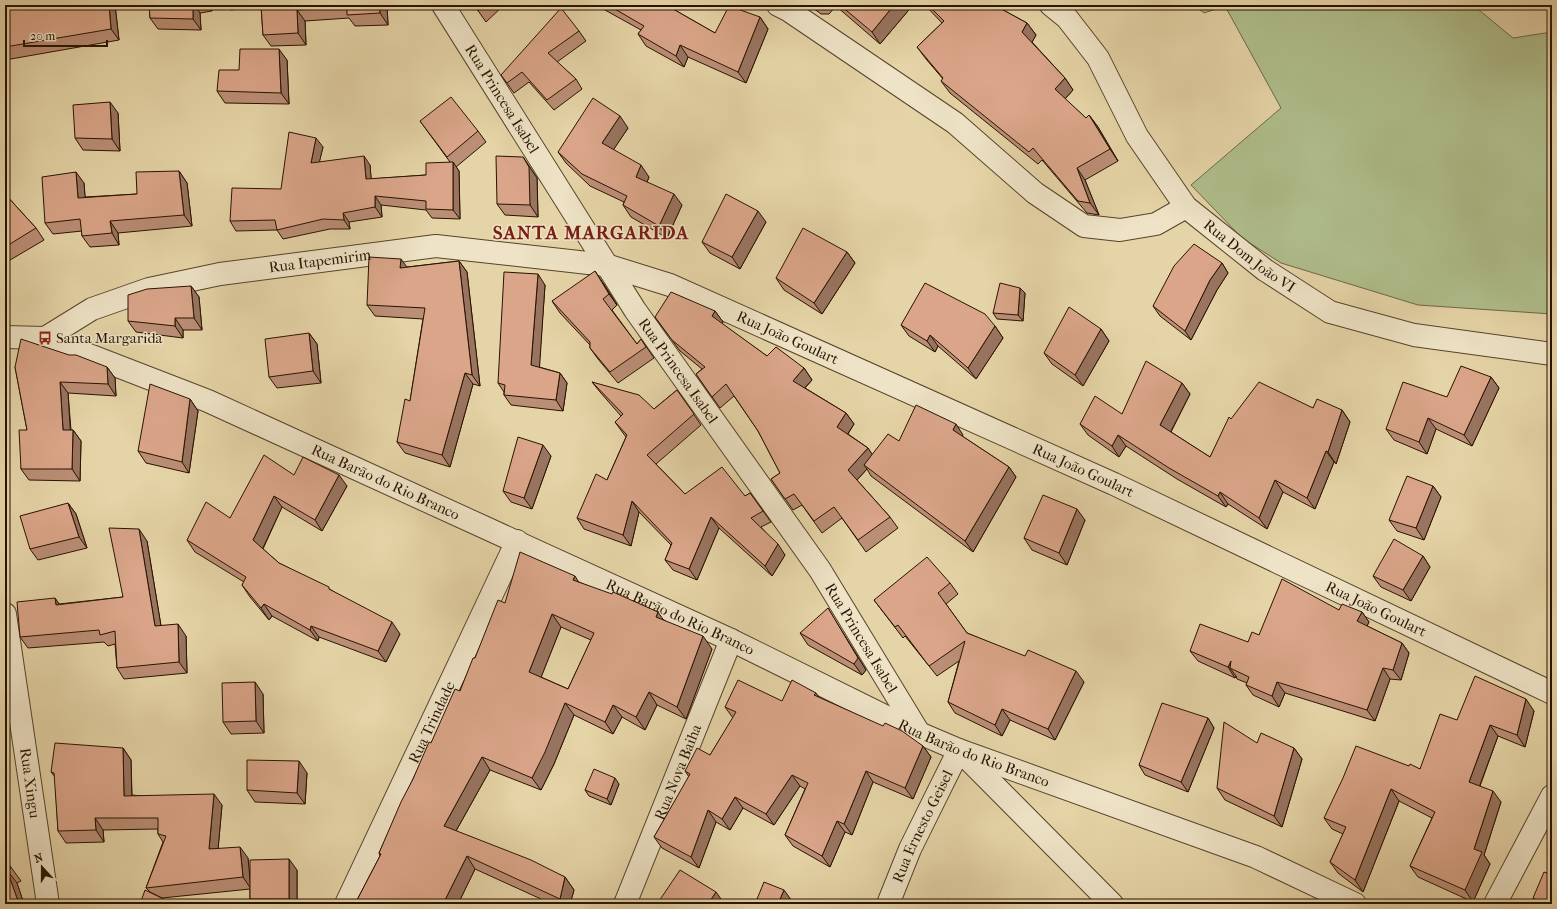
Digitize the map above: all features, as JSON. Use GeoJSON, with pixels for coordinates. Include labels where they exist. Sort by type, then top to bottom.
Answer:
{"type":"FeatureCollection","features":[{"type":"Feature","properties":{"kind":"street","name":"Rua Princesa Isabel"},"geometry":{"type":"LineString","coordinates":[[443,5],[635,310],[820,570],[919,733]]}},
{"type":"Feature","properties":{"kind":"street"},"geometry":{"type":"LineString","coordinates":[[778,5],[788,10],[955,123],[1035,193],[1084,226],[1120,230],[1156,224],[1186,207]]}},
{"type":"Feature","properties":{"kind":"street","name":"Rua Dom João VI"},"geometry":{"type":"LineString","coordinates":[[1051,5],[1067,18],[1098,58],[1137,136],[1186,207],[1265,270],[1330,312],[1414,335],[1552,354]]}},
{"type":"Feature","properties":{"kind":"street","name":"Rua Itapemirim"},"geometry":{"type":"LineString","coordinates":[[46,338],[92,309],[149,289],[220,274],[436,246],[606,265]]}},
{"type":"Feature","properties":{"kind":"street","name":"Rua João Goulart"},"geometry":{"type":"LineString","coordinates":[[606,265],[670,285],[1099,478],[1552,693]]}},
{"type":"Feature","properties":{"kind":"street","name":"Rua Barão do Rio Branco"},"geometry":{"type":"LineString","coordinates":[[5,337],[46,338],[208,401],[518,541],[732,640],[919,733],[959,750],[1256,857],[1355,904]]}},
{"type":"Feature","properties":{"kind":"street","name":"Rua Trindade"},"geometry":{"type":"LineString","coordinates":[[346,904],[518,541]]}},
{"type":"Feature","properties":{"kind":"street","name":"Rua Xingu"},"geometry":{"type":"LineString","coordinates":[[5,614],[48,904]]}},
{"type":"Feature","properties":{"kind":"street","name":"Rua Nova Baiha"},"geometry":{"type":"LineString","coordinates":[[624,904],[732,640]]}},
{"type":"Feature","properties":{"kind":"street"},"geometry":{"type":"LineString","coordinates":[[959,750],[1112,904]]}},
{"type":"Feature","properties":{"kind":"street","name":"Rua Ernesto Geisel"},"geometry":{"type":"LineString","coordinates":[[888,904],[910,849],[959,750]]}},
{"type":"Feature","properties":{"kind":"street"},"geometry":{"type":"LineString","coordinates":[[1495,904],[1552,796]]}},
{"type":"Feature","properties":{"kind":"green space"},"geometry":{"type":"Polygon","coordinates":[[[1194,5],[1473,5],[1513,38],[1552,32],[1552,314],[1418,305],[1281,263],[1242,238],[1191,185],[1281,108],[1225,6],[1204,13],[1194,5]]]}},
{"type":"Feature","properties":{"kind":"building"},"geometry":{"type":"Polygon","coordinates":[[[5,5],[109,5],[111,29],[5,47],[5,5]]]}},
{"type":"Feature","properties":{"kind":"building"},"geometry":{"type":"Polygon","coordinates":[[[149,5],[193,5],[193,19],[150,18],[149,5]]]}},
{"type":"Feature","properties":{"kind":"building"},"geometry":{"type":"Polygon","coordinates":[[[261,5],[379,5],[380,13],[347,15],[347,6],[297,10],[298,33],[263,35],[261,5]]]}},
{"type":"Feature","properties":{"kind":"building"},"geometry":{"type":"Polygon","coordinates":[[[474,5],[484,5],[478,11],[474,5]]]}},
{"type":"Feature","properties":{"kind":"building"},"geometry":{"type":"Polygon","coordinates":[[[608,5],[666,5],[715,33],[729,6],[760,17],[738,72],[680,45],[676,56],[638,34],[644,26],[608,5]]]}},
{"type":"Feature","properties":{"kind":"building"},"geometry":{"type":"Polygon","coordinates":[[[840,5],[894,5],[872,32],[840,5]]]}},
{"type":"Feature","properties":{"kind":"building"},"geometry":{"type":"Polygon","coordinates":[[[928,5],[994,5],[1027,23],[1022,32],[1065,78],[1055,89],[1086,118],[1089,115],[1110,149],[1077,168],[1090,203],[1078,201],[1033,148],[1029,152],[941,81],[943,78],[917,47],[944,21],[928,5]]]}},
{"type":"Feature","properties":{"kind":"building"},"geometry":{"type":"Polygon","coordinates":[[[561,8],[579,31],[548,53],[576,79],[547,100],[522,72],[507,83],[501,75],[561,8]]]}},
{"type":"Feature","properties":{"kind":"building"},"geometry":{"type":"Polygon","coordinates":[[[240,49],[279,49],[281,93],[217,91],[219,70],[239,70],[240,49]]]}},
{"type":"Feature","properties":{"kind":"building"},"geometry":{"type":"Polygon","coordinates":[[[451,97],[478,131],[447,157],[420,121],[451,97]]]}},
{"type":"Feature","properties":{"kind":"building"},"geometry":{"type":"Polygon","coordinates":[[[593,98],[620,116],[602,143],[641,165],[636,177],[674,194],[659,226],[623,205],[627,196],[582,174],[558,152],[593,98]]]}},
{"type":"Feature","properties":{"kind":"building"},"geometry":{"type":"Polygon","coordinates":[[[110,102],[112,139],[75,138],[73,105],[110,102]]]}},
{"type":"Feature","properties":{"kind":"building"},"geometry":{"type":"Polygon","coordinates":[[[289,132],[316,138],[311,163],[364,156],[366,179],[426,175],[426,163],[453,162],[453,210],[426,209],[426,201],[375,196],[375,207],[343,213],[344,220],[323,219],[277,230],[275,220],[230,221],[232,188],[281,189],[289,132]]]}},
{"type":"Feature","properties":{"kind":"building"},"geometry":{"type":"Polygon","coordinates":[[[496,156],[523,157],[529,167],[530,205],[497,204],[496,156]]]}},
{"type":"Feature","properties":{"kind":"building"},"geometry":{"type":"Polygon","coordinates":[[[179,171],[184,215],[110,221],[112,233],[82,236],[80,219],[45,223],[42,177],[76,172],[78,198],[137,194],[136,172],[179,171]]]}},
{"type":"Feature","properties":{"kind":"building"},"geometry":{"type":"Polygon","coordinates":[[[5,194],[36,228],[5,247],[5,194]]]}},
{"type":"Feature","properties":{"kind":"building"},"geometry":{"type":"Polygon","coordinates":[[[726,194],[758,211],[732,257],[702,242],[726,194]]]}},
{"type":"Feature","properties":{"kind":"building"},"geometry":{"type":"Polygon","coordinates":[[[803,228],[847,252],[814,303],[776,278],[803,228]]]}},
{"type":"Feature","properties":{"kind":"building"},"geometry":{"type":"Polygon","coordinates":[[[1194,244],[1222,263],[1210,280],[1185,331],[1153,306],[1174,266],[1194,244]]]}},
{"type":"Feature","properties":{"kind":"building"},"geometry":{"type":"Polygon","coordinates":[[[369,257],[401,259],[400,268],[459,261],[472,375],[465,373],[442,455],[397,442],[405,399],[410,401],[425,308],[367,305],[369,257]]]}},
{"type":"Feature","properties":{"kind":"building"},"geometry":{"type":"Polygon","coordinates":[[[595,271],[609,294],[603,299],[637,344],[641,339],[646,347],[610,372],[590,348],[590,342],[552,301],[595,271]]]}},
{"type":"Feature","properties":{"kind":"building"},"geometry":{"type":"Polygon","coordinates":[[[504,272],[538,274],[531,365],[560,373],[556,400],[504,395],[505,385],[498,383],[504,272]]]}},
{"type":"Feature","properties":{"kind":"building"},"geometry":{"type":"Polygon","coordinates":[[[925,283],[985,314],[995,326],[968,368],[930,335],[927,341],[901,325],[925,283]]]}},
{"type":"Feature","properties":{"kind":"building"},"geometry":{"type":"Polygon","coordinates":[[[1000,283],[1020,288],[1018,315],[993,313],[1000,283]]]}},
{"type":"Feature","properties":{"kind":"building"},"geometry":{"type":"Polygon","coordinates":[[[191,286],[194,318],[175,318],[175,326],[128,321],[128,295],[147,289],[191,286]]]}},
{"type":"Feature","properties":{"kind":"building"},"geometry":{"type":"Polygon","coordinates":[[[671,292],[715,311],[712,316],[767,356],[776,347],[804,368],[793,381],[846,413],[837,427],[868,448],[848,470],[890,517],[858,540],[834,507],[814,521],[794,494],[785,499],[771,479],[780,473],[758,431],[726,384],[712,397],[696,374],[705,367],[672,340],[655,317],[671,292]]]}},
{"type":"Feature","properties":{"kind":"building"},"geometry":{"type":"Polygon","coordinates":[[[1069,307],[1101,329],[1075,375],[1044,353],[1069,307]]]}},
{"type":"Feature","properties":{"kind":"building"},"geometry":{"type":"Polygon","coordinates":[[[309,333],[313,371],[269,377],[265,339],[309,333]]]}},
{"type":"Feature","properties":{"kind":"building"},"geometry":{"type":"Polygon","coordinates":[[[21,339],[69,355],[76,355],[107,367],[108,384],[60,382],[63,430],[73,430],[72,469],[21,469],[19,430],[27,430],[15,367],[21,339]]]}},
{"type":"Feature","properties":{"kind":"building"},"geometry":{"type":"Polygon","coordinates":[[[1146,361],[1182,383],[1160,425],[1210,457],[1229,417],[1231,419],[1259,382],[1313,408],[1317,399],[1342,410],[1328,452],[1326,451],[1307,498],[1275,480],[1259,518],[1220,492],[1218,496],[1169,468],[1118,435],[1112,446],[1080,424],[1095,396],[1122,414],[1146,361]]]}},
{"type":"Feature","properties":{"kind":"building"},"geometry":{"type":"Polygon","coordinates":[[[1461,366],[1491,377],[1464,435],[1428,418],[1419,442],[1386,429],[1403,382],[1447,397],[1461,366]]]}},
{"type":"Feature","properties":{"kind":"building"},"geometry":{"type":"Polygon","coordinates":[[[592,382],[639,395],[654,409],[677,390],[694,414],[647,455],[685,494],[722,467],[745,496],[750,493],[763,511],[751,518],[778,544],[765,566],[711,517],[689,569],[665,560],[672,543],[632,501],[623,535],[577,518],[596,474],[607,480],[627,435],[615,422],[623,414],[592,382]]]}},
{"type":"Feature","properties":{"kind":"building"},"geometry":{"type":"Polygon","coordinates":[[[150,384],[190,399],[182,462],[138,451],[150,384]]]}},
{"type":"Feature","properties":{"kind":"building"},"geometry":{"type":"Polygon","coordinates":[[[916,405],[956,424],[953,430],[1009,467],[965,541],[864,465],[888,434],[899,441],[916,405]]]}},
{"type":"Feature","properties":{"kind":"building"},"geometry":{"type":"Polygon","coordinates":[[[518,437],[543,445],[524,498],[503,491],[518,437]]]}},
{"type":"Feature","properties":{"kind":"building"},"geometry":{"type":"Polygon","coordinates":[[[264,455],[294,475],[303,457],[339,475],[315,520],[274,496],[253,540],[279,563],[329,587],[329,589],[392,622],[378,651],[311,626],[310,630],[264,604],[261,608],[242,585],[246,577],[187,540],[206,502],[230,518],[264,455]]]}},
{"type":"Feature","properties":{"kind":"building"},"geometry":{"type":"Polygon","coordinates":[[[1407,476],[1433,486],[1416,528],[1389,520],[1407,476]]]}},
{"type":"Feature","properties":{"kind":"building"},"geometry":{"type":"Polygon","coordinates":[[[1043,495],[1077,509],[1059,553],[1024,538],[1043,495]]]}},
{"type":"Feature","properties":{"kind":"building"},"geometry":{"type":"Polygon","coordinates":[[[68,503],[79,537],[30,549],[20,516],[68,503]]]}},
{"type":"Feature","properties":{"kind":"building"},"geometry":{"type":"Polygon","coordinates":[[[109,528],[139,529],[155,626],[178,624],[179,662],[117,668],[115,631],[100,635],[99,630],[20,637],[17,602],[55,598],[56,605],[123,597],[109,528]]]}},
{"type":"Feature","properties":{"kind":"building"},"geometry":{"type":"Polygon","coordinates":[[[1394,539],[1423,556],[1403,590],[1373,576],[1394,539]]]}},
{"type":"Feature","properties":{"kind":"building"},"geometry":{"type":"Polygon","coordinates":[[[520,552],[575,576],[573,580],[612,594],[613,592],[658,612],[656,617],[703,636],[677,707],[649,692],[636,717],[613,705],[605,722],[565,703],[545,752],[532,778],[482,757],[444,826],[531,860],[565,877],[560,899],[467,856],[443,904],[368,904],[357,900],[381,854],[379,853],[401,802],[429,742],[431,743],[455,689],[460,691],[498,600],[505,603],[520,552]],[[552,614],[529,672],[568,689],[594,633],[552,614]]]}},
{"type":"Feature","properties":{"kind":"building"},"geometry":{"type":"Polygon","coordinates":[[[927,557],[950,583],[938,593],[967,633],[1025,656],[1028,650],[1076,671],[1048,729],[1002,709],[995,725],[948,702],[965,641],[929,666],[898,625],[895,627],[874,600],[927,557]]]}},
{"type":"Feature","properties":{"kind":"building"},"geometry":{"type":"Polygon","coordinates":[[[1282,579],[1339,610],[1342,604],[1362,612],[1357,621],[1402,643],[1393,670],[1383,668],[1367,710],[1277,682],[1272,696],[1246,685],[1249,677],[1230,668],[1231,661],[1228,667],[1190,651],[1200,624],[1248,642],[1252,632],[1259,635],[1282,579]]]}},
{"type":"Feature","properties":{"kind":"building"},"geometry":{"type":"Polygon","coordinates":[[[828,608],[858,658],[854,664],[800,633],[828,608]]]}},
{"type":"Feature","properties":{"kind":"building"},"geometry":{"type":"Polygon","coordinates":[[[1475,676],[1526,699],[1517,735],[1490,725],[1469,782],[1493,791],[1474,849],[1482,852],[1465,890],[1410,866],[1435,812],[1391,789],[1355,880],[1330,862],[1346,827],[1324,818],[1356,746],[1409,766],[1410,764],[1420,769],[1440,714],[1457,720],[1475,676]]]}},
{"type":"Feature","properties":{"kind":"building"},"geometry":{"type":"Polygon","coordinates":[[[738,680],[782,701],[792,680],[816,693],[814,695],[883,726],[885,723],[902,731],[923,746],[905,788],[866,771],[844,824],[837,821],[822,856],[785,835],[808,783],[792,775],[766,814],[735,797],[722,819],[708,810],[691,857],[654,837],[690,774],[685,771],[697,748],[710,755],[736,712],[725,707],[738,680]]]}},
{"type":"Feature","properties":{"kind":"building"},"geometry":{"type":"Polygon","coordinates":[[[255,682],[256,721],[223,722],[222,683],[255,682]]]}},
{"type":"Feature","properties":{"kind":"building"},"geometry":{"type":"Polygon","coordinates":[[[1162,703],[1208,718],[1181,782],[1139,765],[1162,703]]]}},
{"type":"Feature","properties":{"kind":"building"},"geometry":{"type":"Polygon","coordinates":[[[1224,722],[1257,743],[1261,733],[1294,748],[1274,816],[1217,788],[1224,722]]]}},
{"type":"Feature","properties":{"kind":"building"},"geometry":{"type":"Polygon","coordinates":[[[55,743],[123,748],[124,796],[214,794],[209,849],[240,847],[243,877],[146,888],[166,836],[158,834],[158,818],[95,818],[96,830],[58,831],[54,773],[51,772],[55,743]]]}},
{"type":"Feature","properties":{"kind":"building"},"geometry":{"type":"Polygon","coordinates":[[[247,760],[299,761],[297,793],[247,790],[247,760]]]}},
{"type":"Feature","properties":{"kind":"building"},"geometry":{"type":"Polygon","coordinates":[[[594,769],[615,778],[607,799],[585,790],[594,769]]]}},
{"type":"Feature","properties":{"kind":"building"},"geometry":{"type":"Polygon","coordinates":[[[5,859],[11,868],[7,870],[19,904],[5,904],[5,859]]]}},
{"type":"Feature","properties":{"kind":"building"},"geometry":{"type":"Polygon","coordinates":[[[289,859],[289,899],[250,899],[250,860],[289,859]]]}},
{"type":"Feature","properties":{"kind":"building"},"geometry":{"type":"Polygon","coordinates":[[[680,870],[716,892],[708,904],[657,904],[680,870]]]}},
{"type":"Feature","properties":{"kind":"building"},"geometry":{"type":"Polygon","coordinates":[[[1544,872],[1552,875],[1552,904],[1544,904],[1533,898],[1544,872]]]}},
{"type":"Feature","properties":{"kind":"building"},"geometry":{"type":"Polygon","coordinates":[[[764,882],[784,890],[778,904],[755,904],[764,882]]]}},
{"type":"Feature","properties":{"kind":"building"},"geometry":{"type":"Polygon","coordinates":[[[145,890],[174,904],[140,904],[145,890]]]}},
{"type":"Feature","properties":{"kind":"building"},"geometry":{"type":"Polygon","coordinates":[[[949,899],[960,904],[942,904],[949,899]]]}},
{"type":"Feature","properties":{"kind":"place","name":"Santa Margarida"},"geometry":{"type":"Point","coordinates":[45,338]}},
{"type":"Feature","properties":{"kind":"district","name":"SANTA MARGARIDA"},"geometry":{"type":"Point","coordinates":[591,232]}}]}
